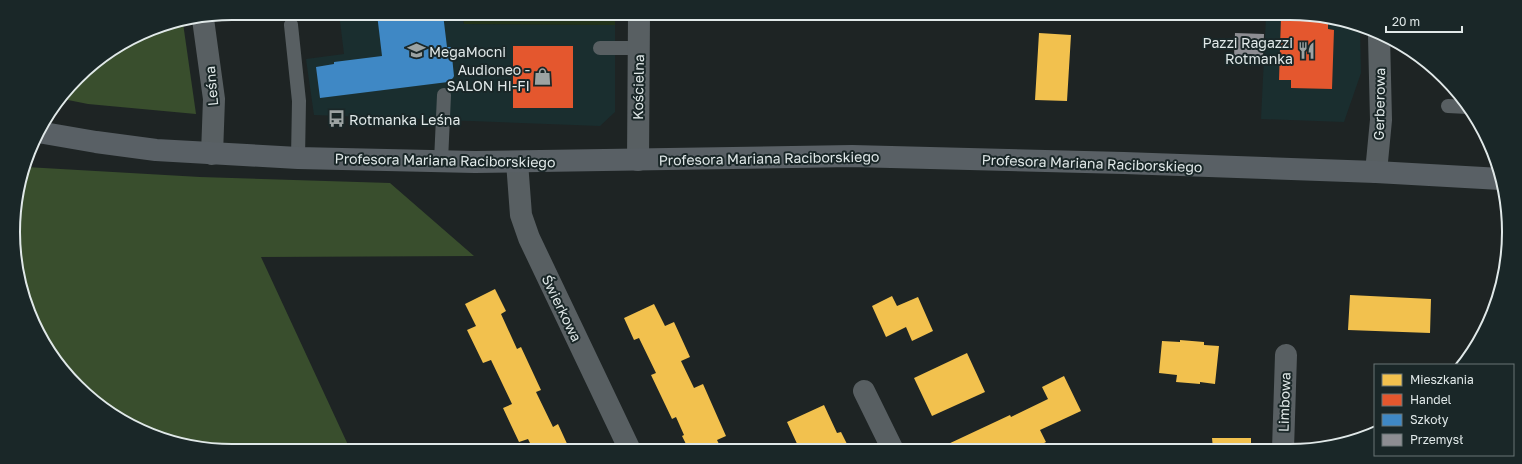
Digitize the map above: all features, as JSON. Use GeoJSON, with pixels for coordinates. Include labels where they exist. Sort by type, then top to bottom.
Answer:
{"type":"FeatureCollection","features":[{"type":"Feature","properties":{"kind":"main road","name":"Profesora Mariana Raciborskiego"},"geometry":{"type":"LineString","coordinates":[[44,133],[156,150],[298,158],[517,162],[852,156],[1124,163],[1376,172],[1495,179]]}},
{"type":"Feature","properties":{"kind":"street","name":"Kościelna"},"geometry":{"type":"LineString","coordinates":[[638,160],[639,20]]}},
{"type":"Feature","properties":{"kind":"street","name":"Leśna"},"geometry":{"type":"LineString","coordinates":[[203,22],[214,99],[212,154]]}},
{"type":"Feature","properties":{"kind":"street","name":"Gerberowa"},"geometry":{"type":"LineString","coordinates":[[1376,172],[1381,120],[1379,40]]}},
{"type":"Feature","properties":{"kind":"street","name":"Świerkowa"},"geometry":{"type":"LineString","coordinates":[[517,162],[521,215],[529,238],[628,444]]}},
{"type":"Feature","properties":{"kind":"street","name":"Limbowa"},"geometry":{"type":"LineString","coordinates":[[1283,444],[1286,355]]}},
{"type":"Feature","properties":{"kind":"street"},"geometry":{"type":"LineString","coordinates":[[864,391],[890,444]]}},
{"type":"Feature","properties":{"kind":"lane"},"geometry":{"type":"LineString","coordinates":[[291,25],[299,101],[298,158]]}},
{"type":"Feature","properties":{"kind":"lane"},"geometry":{"type":"LineString","coordinates":[[600,48],[639,48]]}},
{"type":"Feature","properties":{"kind":"lane"},"geometry":{"type":"LineString","coordinates":[[441,161],[444,95]]}},
{"type":"Feature","properties":{"kind":"lane"},"geometry":{"type":"LineString","coordinates":[[1448,106],[1460,106]]}},
{"type":"Feature","properties":{"kind":"shaded area"},"geometry":{"type":"Polygon","coordinates":[[[340,20],[463,20],[464,24],[615,25],[615,112],[600,126],[314,115],[306,59],[344,54],[340,20]]]}},
{"type":"Feature","properties":{"kind":"shaded area"},"geometry":{"type":"Polygon","coordinates":[[[1266,20],[1304,20],[1331,24],[1360,32],[1361,73],[1344,122],[1261,119],[1266,20]]]}},
{"type":"Feature","properties":{"kind":"green space"},"geometry":{"type":"Polygon","coordinates":[[[463,20],[615,20],[615,25],[464,24],[463,20]]]}},
{"type":"Feature","properties":{"kind":"green space"},"geometry":{"type":"Polygon","coordinates":[[[183,26],[196,114],[88,104],[67,100],[92,73],[126,48],[151,36],[183,26]]]}},
{"type":"Feature","properties":{"kind":"green space"},"geometry":{"type":"Polygon","coordinates":[[[30,167],[200,177],[390,183],[474,256],[261,257],[348,444],[218,444],[191,440],[164,433],[138,422],[114,408],[92,391],[73,372],[48,338],[36,313],[27,287],[20,246],[20,218],[24,191],[30,167]]]}},
{"type":"Feature","properties":{"kind":"building: Mieszkania"},"geometry":{"type":"Polygon","coordinates":[[[1039,33],[1071,35],[1067,101],[1035,100],[1039,33]]]}},
{"type":"Feature","properties":{"kind":"building: Mieszkania"},"geometry":{"type":"Polygon","coordinates":[[[495,289],[506,311],[501,314],[517,349],[521,347],[541,390],[536,392],[553,427],[558,424],[567,444],[530,444],[528,439],[519,442],[503,408],[512,404],[491,360],[483,363],[467,330],[476,326],[465,304],[495,289]]]}},
{"type":"Feature","properties":{"kind":"building: Mieszkania"},"geometry":{"type":"Polygon","coordinates":[[[1350,295],[1431,299],[1430,333],[1348,330],[1350,295]]]}},
{"type":"Feature","properties":{"kind":"building: Mieszkania"},"geometry":{"type":"Polygon","coordinates":[[[892,296],[897,306],[918,297],[933,331],[912,341],[906,327],[886,337],[872,306],[892,296]]]}},
{"type":"Feature","properties":{"kind":"building: Mieszkania"},"geometry":{"type":"Polygon","coordinates":[[[654,304],[665,326],[674,322],[690,357],[681,361],[694,388],[703,384],[726,436],[717,440],[719,444],[686,444],[682,436],[684,435],[676,417],[672,419],[651,375],[656,373],[639,338],[634,340],[624,318],[654,304]]]}},
{"type":"Feature","properties":{"kind":"building: Mieszkania"},"geometry":{"type":"Polygon","coordinates":[[[1180,340],[1204,342],[1204,345],[1219,346],[1215,384],[1200,382],[1200,384],[1176,382],[1177,375],[1159,373],[1162,341],[1180,342],[1180,340]]]}},
{"type":"Feature","properties":{"kind":"building: Mieszkania"},"geometry":{"type":"Polygon","coordinates":[[[967,353],[985,392],[932,416],[914,378],[967,353]]]}},
{"type":"Feature","properties":{"kind":"building: Mieszkania"},"geometry":{"type":"Polygon","coordinates":[[[1064,376],[1081,411],[1040,430],[1046,442],[1042,444],[948,444],[1010,415],[1011,417],[1048,399],[1042,387],[1064,376]]]}},
{"type":"Feature","properties":{"kind":"building: Mieszkania"},"geometry":{"type":"Polygon","coordinates":[[[824,405],[837,433],[841,432],[847,444],[797,444],[787,422],[824,405]]]}},
{"type":"Feature","properties":{"kind":"building: Mieszkania"},"geometry":{"type":"Polygon","coordinates":[[[1212,438],[1251,438],[1251,444],[1213,444],[1212,438]]]}},
{"type":"Feature","properties":{"kind":"building: Handel"},"geometry":{"type":"Polygon","coordinates":[[[1281,20],[1304,20],[1328,24],[1328,29],[1334,30],[1332,89],[1291,88],[1291,80],[1279,80],[1281,20]]]}},
{"type":"Feature","properties":{"kind":"building: Handel","name":"Audioneo - SALON HI-FI"},"geometry":{"type":"Polygon","coordinates":[[[513,46],[573,46],[573,108],[513,108],[513,46]]]}},
{"type":"Feature","properties":{"kind":"building: Szkoły","name":"MegaMocni"},"geometry":{"type":"Polygon","coordinates":[[[378,20],[444,20],[447,47],[451,47],[454,76],[448,82],[320,98],[316,67],[334,64],[334,62],[382,56],[378,20]]]}},
{"type":"Feature","properties":{"kind":"building: Przemysł"},"geometry":{"type":"Polygon","coordinates":[[[1235,33],[1264,34],[1263,57],[1234,56],[1235,33]]]}},
{"type":"Feature","properties":{"kind":"place","name":"Pazzi Ragazzi Rotmanka"},"geometry":{"type":"Point","coordinates":[1306,50]}},
{"type":"Feature","properties":{"kind":"place","name":"MegaMocni"},"geometry":{"type":"Point","coordinates":[416,51]}},
{"type":"Feature","properties":{"kind":"place","name":"Audioneo - SALON HI-FI"},"geometry":{"type":"Point","coordinates":[543,77]}},
{"type":"Feature","properties":{"kind":"place","name":"Rotmanka Leśna"},"geometry":{"type":"Point","coordinates":[336,119]}}]}
